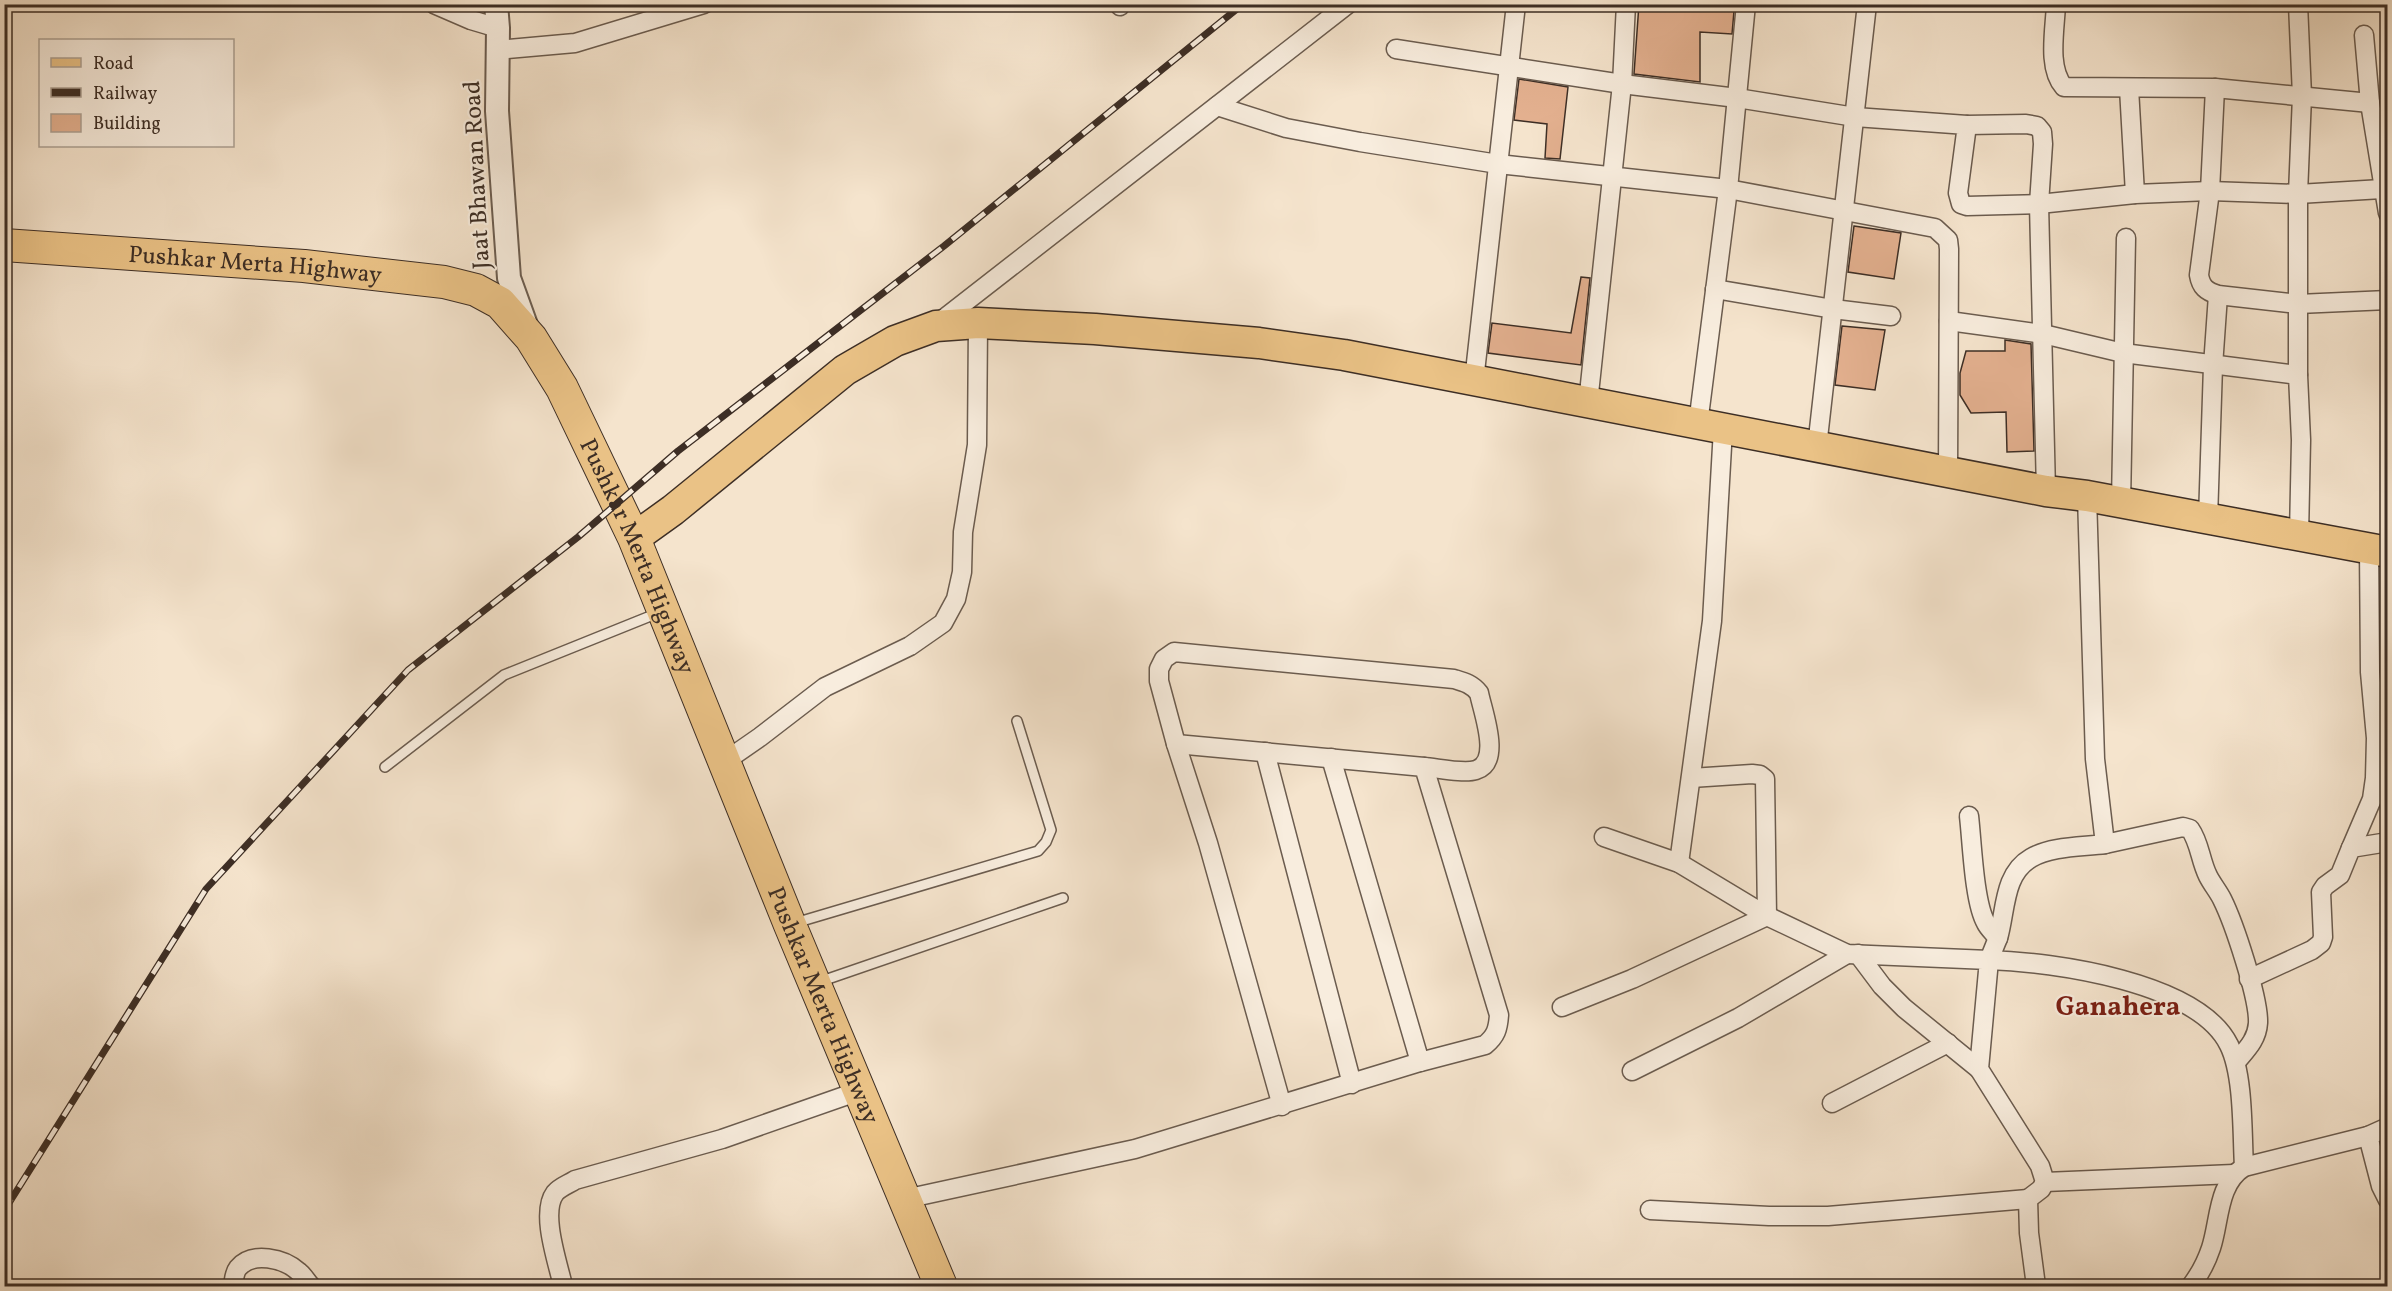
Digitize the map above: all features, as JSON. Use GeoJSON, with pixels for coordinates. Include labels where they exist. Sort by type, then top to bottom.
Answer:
{"type":"FeatureCollection","features":[{"type":"Feature","properties":{"kind":"highway","name":"Pushkar Merta Highway"},"geometry":{"type":"LineString","coordinates":[[4,245],[304,266],[444,282],[476,291],[500,303],[531,338],[562,388],[634,538],[790,925],[941,1287]]}},
{"type":"Feature","properties":{"kind":"main road"},"geometry":{"type":"LineString","coordinates":[[634,538],[673,510],[845,370],[895,341],[936,326],[978,323],[1095,328],[1259,343],[1344,356],[2046,491],[2087,496],[2378,551]]}},
{"type":"Feature","properties":{"kind":"street"},"geometry":{"type":"LineString","coordinates":[[434,4],[471,20],[498,28]]}},
{"type":"Feature","properties":{"kind":"street","name":"Jaat Bhawan Road"},"geometry":{"type":"LineString","coordinates":[[496,4],[497,111],[509,278],[531,338]]}},
{"type":"Feature","properties":{"kind":"street"},"geometry":{"type":"LineString","coordinates":[[497,50],[574,43],[704,4]]}},
{"type":"Feature","properties":{"kind":"street"},"geometry":{"type":"LineString","coordinates":[[936,326],[1348,4]]}},
{"type":"Feature","properties":{"kind":"street"},"geometry":{"type":"LineString","coordinates":[[1474,381],[1516,4]]}},
{"type":"Feature","properties":{"kind":"street"},"geometry":{"type":"LineString","coordinates":[[1588,403],[1622,84],[1626,4]]}},
{"type":"Feature","properties":{"kind":"street"},"geometry":{"type":"LineString","coordinates":[[1679,863],[1712,621],[1711,426],[1715,289],[1728,189],[1746,4]]}},
{"type":"Feature","properties":{"kind":"street"},"geometry":{"type":"LineString","coordinates":[[1817,447],[1868,4]]}},
{"type":"Feature","properties":{"kind":"street"},"geometry":{"type":"LineString","coordinates":[[2056,4],[2054,68],[2057,79],[2064,87],[2215,88],[2370,103]]}},
{"type":"Feature","properties":{"kind":"street"},"geometry":{"type":"LineString","coordinates":[[2298,4],[2302,96],[2298,194],[2298,375],[2301,440],[2299,535]]}},
{"type":"Feature","properties":{"kind":"street"},"geometry":{"type":"LineString","coordinates":[[2364,34],[2370,103],[2382,189],[2388,213]]}},
{"type":"Feature","properties":{"kind":"street"},"geometry":{"type":"LineString","coordinates":[[1396,50],[1855,117],[2037,126],[2042,132],[2043,144],[2039,204],[2046,491]]}},
{"type":"Feature","properties":{"kind":"street"},"geometry":{"type":"LineString","coordinates":[[2130,88],[2135,194]]}},
{"type":"Feature","properties":{"kind":"street"},"geometry":{"type":"LineString","coordinates":[[2215,88],[2210,191],[2199,274],[2201,284],[2207,292],[2298,304],[2388,300]]}},
{"type":"Feature","properties":{"kind":"street"},"geometry":{"type":"LineString","coordinates":[[1217,106],[1286,128],[1498,164],[1728,189],[1844,209],[1935,228],[1943,234],[1949,249],[1948,472]]}},
{"type":"Feature","properties":{"kind":"street"},"geometry":{"type":"LineString","coordinates":[[1967,124],[1958,193],[1961,204],[2039,204],[2135,194],[2210,191],[2298,194],[2382,189]]}},
{"type":"Feature","properties":{"kind":"street"},"geometry":{"type":"LineString","coordinates":[[2121,503],[2126,237]]}},
{"type":"Feature","properties":{"kind":"street"},"geometry":{"type":"LineString","coordinates":[[1715,289],[1833,309],[1891,316]]}},
{"type":"Feature","properties":{"kind":"street"},"geometry":{"type":"LineString","coordinates":[[2208,519],[2213,366],[2218,295]]}},
{"type":"Feature","properties":{"kind":"street"},"geometry":{"type":"LineString","coordinates":[[1948,321],[2043,334],[2123,353],[2298,375]]}},
{"type":"Feature","properties":{"kind":"street"},"geometry":{"type":"LineString","coordinates":[[724,762],[825,687],[910,646],[943,623],[956,599],[962,572],[963,532],[977,445],[978,323]]}},
{"type":"Feature","properties":{"kind":"street"},"geometry":{"type":"LineString","coordinates":[[2087,496],[2095,759],[2105,844]]}},
{"type":"Feature","properties":{"kind":"street"},"geometry":{"type":"LineString","coordinates":[[2249,978],[2312,950],[2321,943],[2323,937],[2321,892],[2325,886],[2340,875],[2372,799],[2376,738],[2370,672],[2378,551]]}},
{"type":"Feature","properties":{"kind":"street"},"geometry":{"type":"LineString","coordinates":[[1176,744],[1473,771],[1482,768],[1491,751],[1479,693],[1466,682],[1454,679],[1174,652],[1164,659],[1159,669],[1159,681],[1176,744],[1208,843],[1282,1106]]}},
{"type":"Feature","properties":{"kind":"street"},"geometry":{"type":"LineString","coordinates":[[1265,752],[1352,1084]]}},
{"type":"Feature","properties":{"kind":"street"},"geometry":{"type":"LineString","coordinates":[[1331,759],[1420,1062]]}},
{"type":"Feature","properties":{"kind":"street"},"geometry":{"type":"LineString","coordinates":[[905,1199],[1135,1149],[1420,1062],[1485,1045],[1498,1029],[1499,1015],[1424,767]]}},
{"type":"Feature","properties":{"kind":"street"},"geometry":{"type":"LineString","coordinates":[[1691,778],[1752,774],[1760,775],[1765,779],[1767,916]]}},
{"type":"Feature","properties":{"kind":"street"},"geometry":{"type":"LineString","coordinates":[[1969,816],[1981,909],[1985,923],[1998,938]]}},
{"type":"Feature","properties":{"kind":"street"},"geometry":{"type":"LineString","coordinates":[[1979,1069],[1989,960],[1998,938],[2010,882],[2019,869],[2031,858],[2052,851],[2105,844],[2183,827],[2190,828],[2196,837],[2207,874],[2222,899],[2235,930],[2249,978],[2258,1021],[2256,1034],[2236,1062]]}},
{"type":"Feature","properties":{"kind":"street"},"geometry":{"type":"LineString","coordinates":[[1604,837],[1679,863],[1767,916],[1852,954],[2054,964],[2166,993],[2196,1010],[2217,1026],[2236,1062],[2239,1170],[2226,1186],[2212,1246],[2202,1271],[2191,1287]]}},
{"type":"Feature","properties":{"kind":"street"},"geometry":{"type":"LineString","coordinates":[[2351,848],[2388,842]]}},
{"type":"Feature","properties":{"kind":"street"},"geometry":{"type":"LineString","coordinates":[[1562,1007],[1632,979],[1767,916]]}},
{"type":"Feature","properties":{"kind":"street"},"geometry":{"type":"LineString","coordinates":[[1650,1210],[1769,1216],[1828,1216],[2028,1199],[2041,1190],[2045,1182],[2040,1166],[1979,1069],[1904,1008],[1852,954]]}},
{"type":"Feature","properties":{"kind":"street"},"geometry":{"type":"LineString","coordinates":[[1632,1071],[1738,1018],[1852,954]]}},
{"type":"Feature","properties":{"kind":"street"},"geometry":{"type":"LineString","coordinates":[[1832,1102],[1948,1043]]}},
{"type":"Feature","properties":{"kind":"street"},"geometry":{"type":"LineString","coordinates":[[563,1287],[549,1217],[549,1203],[556,1191],[575,1180],[722,1139],[859,1091]]}},
{"type":"Feature","properties":{"kind":"street"},"geometry":{"type":"LineString","coordinates":[[2045,1182],[2239,1170],[2368,1136],[2388,1127]]}},
{"type":"Feature","properties":{"kind":"street"},"geometry":{"type":"LineString","coordinates":[[2368,1136],[2381,1186],[2388,1200]]}},
{"type":"Feature","properties":{"kind":"street"},"geometry":{"type":"LineString","coordinates":[[2028,1199],[2036,1287]]}},
{"type":"Feature","properties":{"kind":"street"},"geometry":{"type":"LineString","coordinates":[[233,1287],[236,1270],[247,1260],[262,1258],[282,1261],[298,1271],[311,1287]]}},
{"type":"Feature","properties":{"kind":"lane"},"geometry":{"type":"LineString","coordinates":[[386,767],[504,675],[663,611]]}},
{"type":"Feature","properties":{"kind":"lane"},"geometry":{"type":"LineString","coordinates":[[790,925],[1038,851],[1046,842],[1051,830],[1017,721]]}},
{"type":"Feature","properties":{"kind":"lane"},"geometry":{"type":"LineString","coordinates":[[814,983],[1063,898]]}},
{"type":"Feature","properties":{"kind":"building"},"geometry":{"type":"Polygon","coordinates":[[[1639,4],[1730,4],[1731,11],[1734,11],[1732,34],[1700,32],[1700,82],[1634,74],[1639,4]]]}},
{"type":"Feature","properties":{"kind":"building"},"geometry":{"type":"Polygon","coordinates":[[[1519,79],[1568,87],[1560,159],[1545,158],[1547,124],[1514,120],[1519,79]]]}},
{"type":"Feature","properties":{"kind":"building"},"geometry":{"type":"Polygon","coordinates":[[[1854,226],[1901,233],[1894,279],[1848,272],[1854,226]]]}},
{"type":"Feature","properties":{"kind":"building"},"geometry":{"type":"Polygon","coordinates":[[[1581,277],[1590,278],[1581,365],[1488,353],[1492,323],[1571,333],[1581,277]]]}},
{"type":"Feature","properties":{"kind":"building"},"geometry":{"type":"Polygon","coordinates":[[[1842,326],[1885,330],[1875,390],[1835,385],[1842,326]]]}},
{"type":"Feature","properties":{"kind":"building"},"geometry":{"type":"Polygon","coordinates":[[[2005,340],[2031,344],[2034,451],[2007,452],[2006,412],[1971,413],[1960,395],[1960,373],[1966,351],[2005,351],[2005,340]]]}},
{"type":"Feature","properties":{"kind":"railway"},"geometry":{"type":"LineString","coordinates":[[4,1211],[206,889],[408,670],[578,537],[678,451],[944,246],[1243,4]]}},
{"type":"Feature","properties":{"kind":"district","name":"Ganahera"},"geometry":{"type":"Point","coordinates":[2118,1006]}}]}
